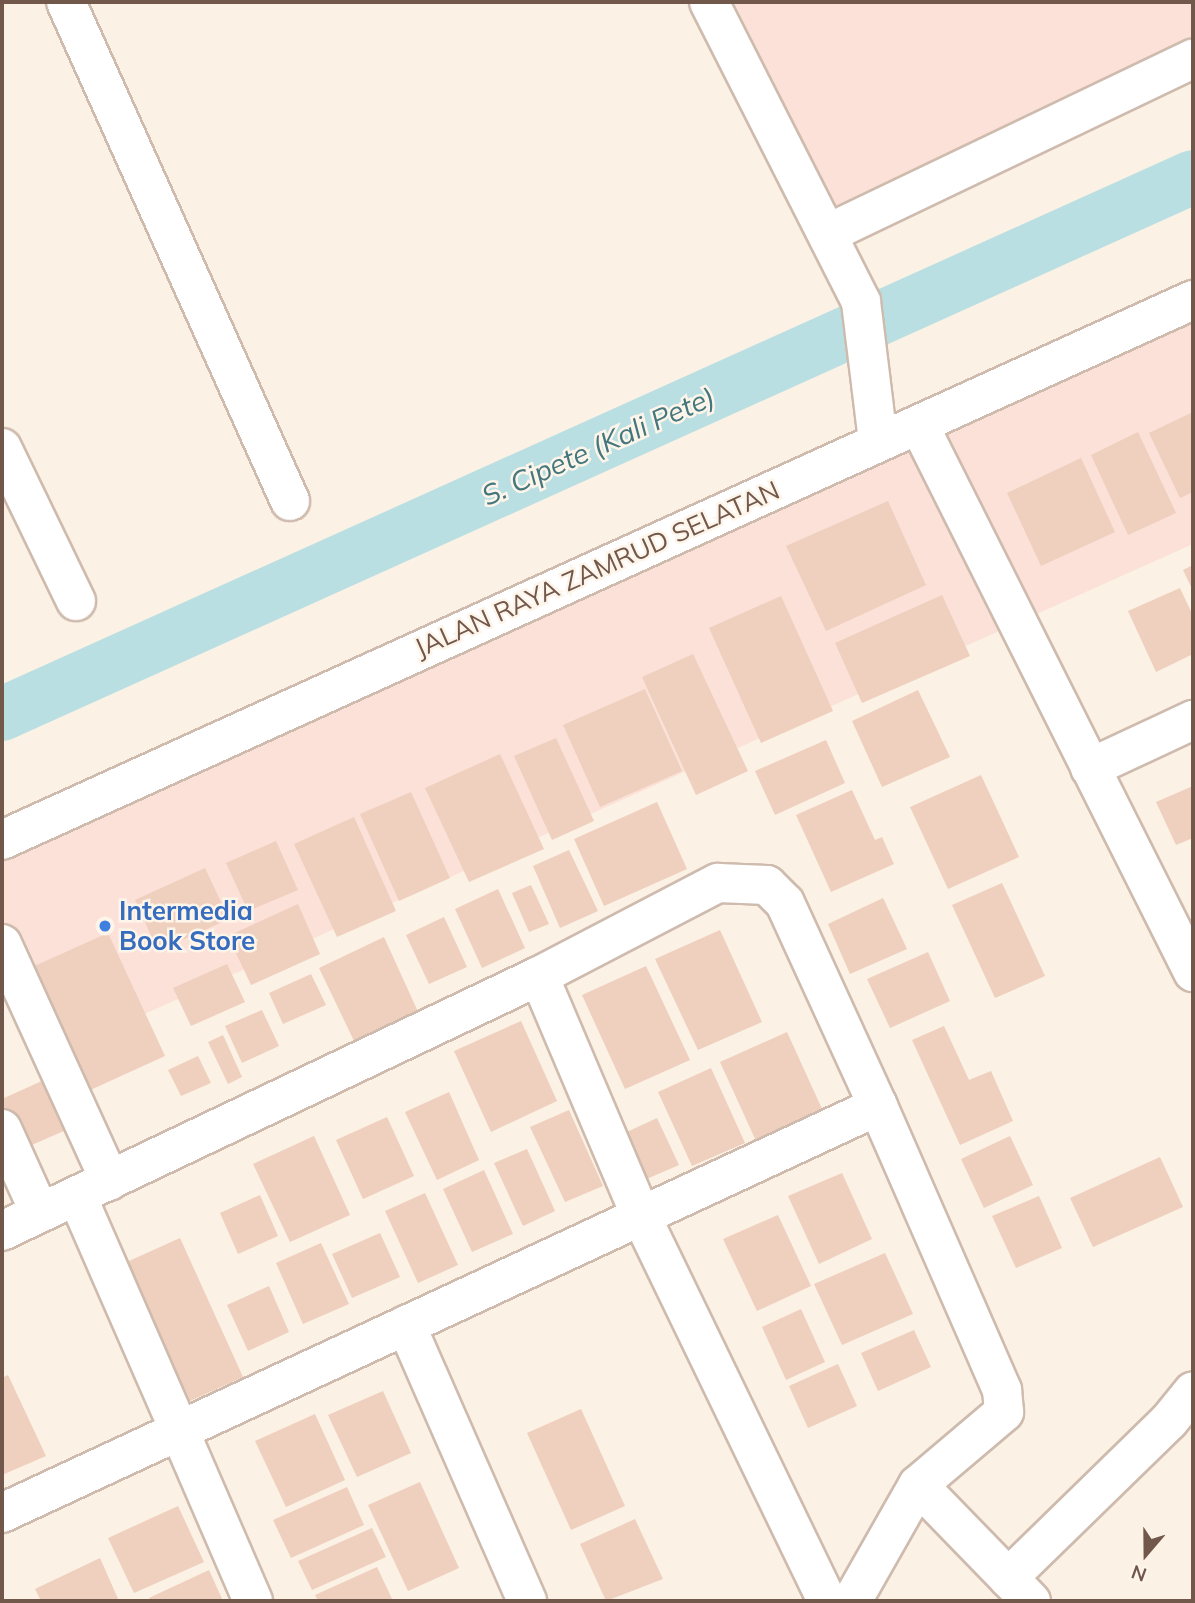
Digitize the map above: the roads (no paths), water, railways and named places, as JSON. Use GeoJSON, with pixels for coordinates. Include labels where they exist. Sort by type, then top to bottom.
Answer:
{"type":"FeatureCollection","features":[{"type":"Feature","properties":{"kind":"street"},"geometry":{"type":"LineString","coordinates":[[66,2],[290,501]]}},
{"type":"Feature","properties":{"kind":"street"},"geometry":{"type":"LineString","coordinates":[[709,2],[861,302],[876,431]]}},
{"type":"Feature","properties":{"kind":"street"},"geometry":{"type":"LineString","coordinates":[[827,234],[1193,59]]}},
{"type":"Feature","properties":{"kind":"street","name":"JALAN RAYA ZAMRUD SELATAN"},"geometry":{"type":"LineString","coordinates":[[2,840],[876,431],[919,425],[1193,300]]}},
{"type":"Feature","properties":{"kind":"street"},"geometry":{"type":"LineString","coordinates":[[919,425],[1023,623],[1090,768],[1193,972]]}},
{"type":"Feature","properties":{"kind":"street"},"geometry":{"type":"LineString","coordinates":[[2,448],[76,601]]}},
{"type":"Feature","properties":{"kind":"street"},"geometry":{"type":"LineString","coordinates":[[1090,768],[1193,720]]}},
{"type":"Feature","properties":{"kind":"street"},"geometry":{"type":"LineString","coordinates":[[2,1231],[539,976],[718,883],[767,885],[785,903],[878,1106],[1003,1399],[1004,1412],[918,1485],[852,1601]]}},
{"type":"Feature","properties":{"kind":"street"},"geometry":{"type":"LineString","coordinates":[[2,944],[94,1189],[175,1421],[253,1601]]}},
{"type":"Feature","properties":{"kind":"street"},"geometry":{"type":"LineString","coordinates":[[539,976],[641,1216],[827,1601]]}},
{"type":"Feature","properties":{"kind":"street"},"geometry":{"type":"LineString","coordinates":[[2,1513],[175,1421],[406,1325],[878,1106]]}},
{"type":"Feature","properties":{"kind":"street"},"geometry":{"type":"LineString","coordinates":[[2,1129],[40,1213]]}},
{"type":"Feature","properties":{"kind":"street"},"geometry":{"type":"LineString","coordinates":[[406,1325],[527,1601]]}},
{"type":"Feature","properties":{"kind":"street"},"geometry":{"type":"LineString","coordinates":[[918,1485],[1019,1590],[1193,1391]]}},
{"type":"Feature","properties":{"kind":"waterway","name":"S. Cipete (Kali Pete)"},"geometry":{"type":"LineString","coordinates":[[2,714],[1193,177]]}},
{"type":"Feature","properties":{"kind":"place","name":"Intermedia Book Store"},"geometry":{"type":"Point","coordinates":[105,926]}}]}
